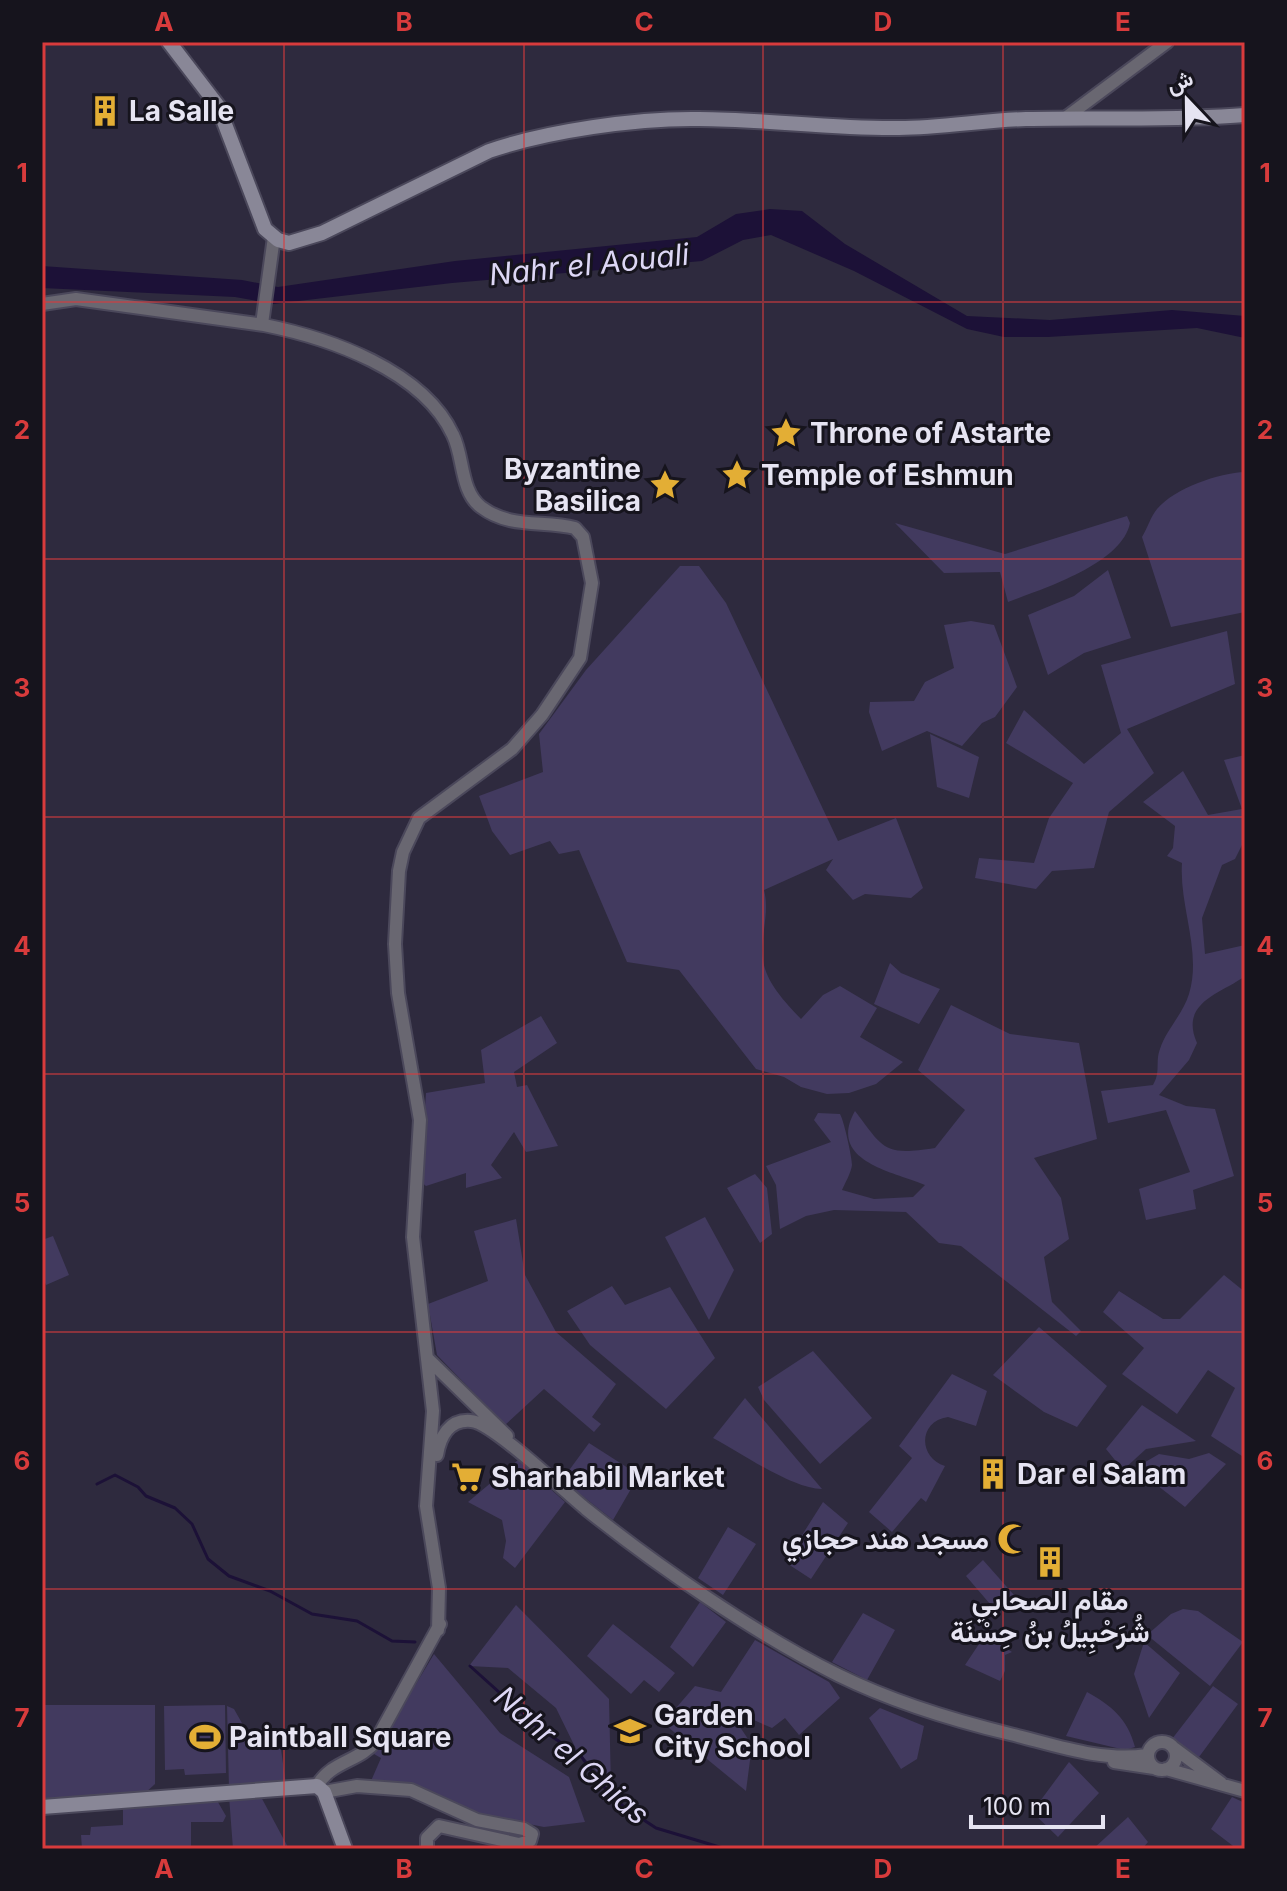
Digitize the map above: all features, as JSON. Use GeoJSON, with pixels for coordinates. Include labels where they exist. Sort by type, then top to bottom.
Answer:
{"type":"FeatureCollection","features":[{"type":"Feature","properties":{"kind":"main road"},"geometry":{"type":"LineString","coordinates":[[169,42],[218,106],[249,191],[249,202],[257,225],[276,242],[298,248],[322,233],[489,151],[512,143],[622,124],[695,118],[897,128],[1064,119],[1140,121],[1245,115]]}},
{"type":"Feature","properties":{"kind":"main road"},"geometry":{"type":"LineString","coordinates":[[42,1807],[320,1789],[345,1849]]}},
{"type":"Feature","properties":{"kind":"street"},"geometry":{"type":"LineString","coordinates":[[1064,119],[1167,42]]}},
{"type":"Feature","properties":{"kind":"street"},"geometry":{"type":"LineString","coordinates":[[265,325],[276,242]]}},
{"type":"Feature","properties":{"kind":"street"},"geometry":{"type":"LineString","coordinates":[[42,304],[76,299],[265,325],[313,339],[402,376],[453,434],[467,485],[480,506],[507,520],[575,528],[583,537],[590,566],[593,595],[586,635],[580,658],[565,685],[512,749],[419,818],[403,852],[395,944],[398,993],[420,1120],[413,1237],[433,1411],[431,1541],[441,1598],[438,1630],[376,1741],[365,1752],[334,1766],[320,1789]]}},
{"type":"Feature","properties":{"kind":"street"},"geometry":{"type":"LineString","coordinates":[[427,1358],[451,1384],[478,1406],[519,1452]]}},
{"type":"Feature","properties":{"kind":"street"},"geometry":{"type":"LineString","coordinates":[[431,1387],[440,1381],[451,1384]]}},
{"type":"Feature","properties":{"kind":"street"},"geometry":{"type":"LineString","coordinates":[[471,1421],[478,1406]]}},
{"type":"Feature","properties":{"kind":"street"},"geometry":{"type":"LineString","coordinates":[[433,1411],[446,1422],[471,1421],[519,1452],[606,1525],[772,1637],[840,1676],[942,1715],[1119,1763],[1160,1768],[1198,1781],[1221,1783],[1245,1791]]}},
{"type":"Feature","properties":{"kind":"street"},"geometry":{"type":"LineString","coordinates":[[433,1411],[442,1436]]}},
{"type":"Feature","properties":{"kind":"street"},"geometry":{"type":"LineString","coordinates":[[430,1473],[442,1436],[457,1423]]}},
{"type":"Feature","properties":{"kind":"street"},"geometry":{"type":"LineString","coordinates":[[1147,1755],[1149,1748],[1160,1741],[1221,1783]]}},
{"type":"Feature","properties":{"kind":"street"},"geometry":{"type":"LineString","coordinates":[[1160,1768],[1174,1762],[1174,1748]]}},
{"type":"Feature","properties":{"kind":"street"},"geometry":{"type":"LineString","coordinates":[[1096,1755],[1147,1755],[1160,1768]]}},
{"type":"Feature","properties":{"kind":"street"},"geometry":{"type":"LineString","coordinates":[[320,1789],[357,1786],[411,1790],[477,1820],[524,1829],[532,1834],[530,1841],[519,1844],[439,1826],[427,1838],[427,1849]]}},
{"type":"Feature","properties":{"kind":"shaded area"},"geometry":{"type":"Polygon","coordinates":[[[1245,472],[1245,612],[1171,627],[1142,537],[1157,509],[1175,494],[1210,479],[1245,472]]]}},
{"type":"Feature","properties":{"kind":"shaded area"},"geometry":{"type":"Polygon","coordinates":[[[1127,516],[1130,523],[1124,538],[1097,563],[1008,602],[1000,572],[944,573],[895,523],[1005,554],[1127,516]]]}},
{"type":"Feature","properties":{"kind":"shaded area"},"geometry":{"type":"Polygon","coordinates":[[[680,566],[699,566],[726,603],[838,841],[896,818],[923,888],[911,898],[865,894],[853,900],[826,870],[833,859],[764,890],[763,960],[772,985],[801,1019],[823,995],[840,986],[877,1008],[860,1037],[903,1062],[876,1084],[849,1093],[827,1094],[756,1069],[679,970],[627,962],[579,850],[559,854],[550,841],[510,855],[492,831],[479,796],[543,772],[539,734],[586,670],[680,566]]]}},
{"type":"Feature","properties":{"kind":"shaded area"},"geometry":{"type":"Polygon","coordinates":[[[1108,570],[1131,638],[1084,653],[1048,675],[1028,615],[1074,596],[1108,570]]]}},
{"type":"Feature","properties":{"kind":"shaded area"},"geometry":{"type":"Polygon","coordinates":[[[971,621],[994,625],[1017,687],[995,717],[982,723],[962,746],[927,731],[882,751],[869,712],[870,702],[914,701],[925,682],[954,668],[944,625],[971,621]]]}},
{"type":"Feature","properties":{"kind":"shaded area"},"geometry":{"type":"Polygon","coordinates":[[[1227,631],[1235,684],[1127,729],[1154,773],[1109,812],[1094,868],[1052,871],[1036,889],[975,878],[979,858],[1034,863],[1049,818],[1073,783],[1006,743],[1024,710],[1084,764],[1121,733],[1101,665],[1227,631]]]}},
{"type":"Feature","properties":{"kind":"shaded area"},"geometry":{"type":"Polygon","coordinates":[[[930,734],[979,757],[969,798],[937,787],[930,734]]]}},
{"type":"Feature","properties":{"kind":"shaded area"},"geometry":{"type":"Polygon","coordinates":[[[1245,755],[1245,839],[1235,859],[1222,865],[1202,918],[1205,954],[1245,945],[1245,976],[1205,1001],[1198,1009],[1193,1029],[1197,1043],[1189,1060],[1159,1095],[1186,1106],[1215,1109],[1234,1176],[1193,1190],[1196,1209],[1146,1220],[1139,1189],[1190,1172],[1166,1110],[1108,1123],[1101,1091],[1153,1085],[1163,1042],[1189,994],[1193,962],[1182,863],[1167,856],[1173,848],[1175,826],[1143,802],[1183,771],[1208,815],[1242,809],[1224,760],[1245,755]]]}},
{"type":"Feature","properties":{"kind":"shaded area"},"geometry":{"type":"Polygon","coordinates":[[[890,963],[901,973],[940,989],[919,1024],[874,1004],[890,963]]]}},
{"type":"Feature","properties":{"kind":"shaded area"},"geometry":{"type":"Polygon","coordinates":[[[951,1005],[1010,1034],[1079,1043],[1097,1139],[1034,1158],[1061,1198],[1069,1239],[1044,1257],[1052,1302],[1081,1331],[1076,1336],[961,1246],[939,1243],[906,1212],[834,1210],[806,1216],[780,1229],[776,1185],[766,1166],[831,1142],[814,1120],[818,1113],[840,1114],[844,1124],[852,1165],[842,1190],[874,1199],[913,1197],[925,1185],[868,1162],[850,1142],[848,1128],[855,1111],[886,1147],[905,1151],[935,1148],[965,1110],[918,1070],[951,1005]]]}},
{"type":"Feature","properties":{"kind":"shaded area"},"geometry":{"type":"Polygon","coordinates":[[[541,1016],[557,1043],[514,1072],[517,1087],[527,1085],[558,1146],[526,1152],[514,1132],[491,1165],[502,1178],[466,1188],[466,1173],[426,1186],[420,1181],[426,1093],[485,1083],[481,1050],[541,1016]]]}},
{"type":"Feature","properties":{"kind":"shaded area"},"geometry":{"type":"Polygon","coordinates":[[[755,1174],[767,1188],[772,1234],[760,1243],[727,1188],[755,1174]]]}},
{"type":"Feature","properties":{"kind":"shaded area"},"geometry":{"type":"Polygon","coordinates":[[[705,1217],[734,1270],[709,1320],[665,1237],[705,1217]]]}},
{"type":"Feature","properties":{"kind":"shaded area"},"geometry":{"type":"Polygon","coordinates":[[[516,1219],[525,1275],[556,1332],[616,1384],[592,1417],[601,1424],[594,1432],[544,1389],[505,1425],[437,1355],[428,1304],[488,1281],[474,1231],[516,1219]]]}},
{"type":"Feature","properties":{"kind":"shaded area"},"geometry":{"type":"Polygon","coordinates":[[[53,1236],[69,1275],[46,1285],[42,1277],[42,1240],[53,1236]]]}},
{"type":"Feature","properties":{"kind":"shaded area"},"geometry":{"type":"Polygon","coordinates":[[[1224,1275],[1245,1292],[1245,1458],[1211,1436],[1235,1388],[1208,1370],[1177,1414],[1122,1374],[1144,1348],[1103,1312],[1119,1291],[1163,1319],[1180,1319],[1224,1275]]]}},
{"type":"Feature","properties":{"kind":"shaded area"},"geometry":{"type":"Polygon","coordinates":[[[612,1286],[625,1305],[670,1287],[715,1358],[666,1409],[590,1345],[567,1311],[612,1286]]]}},
{"type":"Feature","properties":{"kind":"shaded area"},"geometry":{"type":"Polygon","coordinates":[[[1039,1327],[1107,1386],[1077,1427],[1044,1412],[993,1375],[1039,1327]]]}},
{"type":"Feature","properties":{"kind":"shaded area"},"geometry":{"type":"Polygon","coordinates":[[[813,1351],[872,1418],[820,1464],[764,1400],[758,1387],[813,1351]]]}},
{"type":"Feature","properties":{"kind":"shaded area"},"geometry":{"type":"Polygon","coordinates":[[[952,1374],[987,1391],[976,1426],[948,1417],[931,1425],[925,1440],[926,1448],[936,1462],[945,1466],[926,1502],[921,1498],[892,1532],[869,1512],[912,1458],[899,1446],[952,1374]]]}},
{"type":"Feature","properties":{"kind":"shaded area"},"geometry":{"type":"Polygon","coordinates":[[[745,1398],[822,1489],[781,1477],[713,1438],[745,1398]]]}},
{"type":"Feature","properties":{"kind":"shaded area"},"geometry":{"type":"Polygon","coordinates":[[[1142,1405],[1196,1441],[1146,1449],[1123,1470],[1106,1449],[1142,1405]]]}},
{"type":"Feature","properties":{"kind":"shaded area"},"geometry":{"type":"Polygon","coordinates":[[[589,1443],[639,1475],[613,1520],[562,1480],[589,1443]]]}},
{"type":"Feature","properties":{"kind":"shaded area"},"geometry":{"type":"Polygon","coordinates":[[[1209,1453],[1226,1464],[1185,1507],[1135,1468],[1159,1454],[1189,1459],[1209,1453]]]}},
{"type":"Feature","properties":{"kind":"shaded area"},"geometry":{"type":"Polygon","coordinates":[[[518,1460],[565,1502],[515,1568],[503,1558],[506,1541],[502,1520],[468,1502],[518,1460]]]}},
{"type":"Feature","properties":{"kind":"shaded area"},"geometry":{"type":"Polygon","coordinates":[[[823,1502],[848,1523],[811,1579],[785,1562],[823,1502]]]}},
{"type":"Feature","properties":{"kind":"shaded area"},"geometry":{"type":"Polygon","coordinates":[[[728,1527],[756,1544],[723,1595],[698,1578],[728,1527]]]}},
{"type":"Feature","properties":{"kind":"shaded area"},"geometry":{"type":"Polygon","coordinates":[[[983,1560],[1014,1595],[996,1611],[966,1576],[983,1560]]]}},
{"type":"Feature","properties":{"kind":"shaded area"},"geometry":{"type":"Polygon","coordinates":[[[700,1602],[726,1622],[693,1667],[670,1647],[700,1602]]]}},
{"type":"Feature","properties":{"kind":"shaded area"},"geometry":{"type":"Polygon","coordinates":[[[516,1605],[609,1699],[611,1787],[576,1749],[556,1708],[508,1668],[469,1666],[516,1605]]]}},
{"type":"Feature","properties":{"kind":"shaded area"},"geometry":{"type":"Polygon","coordinates":[[[1183,1609],[1198,1611],[1243,1642],[1210,1686],[1147,1635],[1171,1614],[1183,1609]]]}},
{"type":"Feature","properties":{"kind":"shaded area"},"geometry":{"type":"Polygon","coordinates":[[[863,1613],[895,1630],[867,1680],[832,1662],[863,1613]]]}},
{"type":"Feature","properties":{"kind":"shaded area"},"geometry":{"type":"Polygon","coordinates":[[[613,1624],[675,1673],[659,1692],[644,1680],[631,1694],[587,1656],[613,1624]]]}},
{"type":"Feature","properties":{"kind":"shaded area"},"geometry":{"type":"Polygon","coordinates":[[[985,1635],[1012,1652],[1005,1655],[1005,1671],[1000,1681],[965,1665],[985,1635]]]}},
{"type":"Feature","properties":{"kind":"shaded area"},"geometry":{"type":"Polygon","coordinates":[[[755,1640],[829,1682],[840,1698],[799,1735],[785,1718],[772,1728],[740,1714],[734,1718],[752,1745],[746,1791],[663,1723],[695,1686],[721,1692],[755,1640]]]}},
{"type":"Feature","properties":{"kind":"shaded area"},"geometry":{"type":"Polygon","coordinates":[[[1144,1642],[1180,1673],[1149,1718],[1134,1674],[1144,1642]]]}},
{"type":"Feature","properties":{"kind":"shaded area"},"geometry":{"type":"Polygon","coordinates":[[[434,1654],[500,1733],[569,1777],[585,1822],[544,1827],[482,1815],[413,1785],[371,1781],[381,1758],[374,1754],[434,1654]]]}},
{"type":"Feature","properties":{"kind":"shaded area"},"geometry":{"type":"Polygon","coordinates":[[[1213,1686],[1238,1704],[1199,1757],[1172,1739],[1213,1686]]]}},
{"type":"Feature","properties":{"kind":"shaded area"},"geometry":{"type":"Polygon","coordinates":[[[1087,1692],[1117,1714],[1128,1728],[1135,1747],[1125,1750],[1066,1736],[1087,1692]]]}},
{"type":"Feature","properties":{"kind":"shaded area"},"geometry":{"type":"Polygon","coordinates":[[[42,1705],[155,1705],[155,1784],[144,1794],[42,1801],[42,1705]]]}},
{"type":"Feature","properties":{"kind":"shaded area","name":"Paintball Square"},"geometry":{"type":"Polygon","coordinates":[[[225,1705],[226,1773],[185,1775],[184,1769],[165,1770],[164,1706],[225,1705]]]}},
{"type":"Feature","properties":{"kind":"shaded area"},"geometry":{"type":"Polygon","coordinates":[[[227,1706],[234,1709],[251,1739],[281,1749],[286,1785],[229,1789],[227,1706]]]}},
{"type":"Feature","properties":{"kind":"shaded area"},"geometry":{"type":"Polygon","coordinates":[[[880,1708],[924,1726],[917,1759],[901,1769],[869,1718],[880,1708]]]}},
{"type":"Feature","properties":{"kind":"shaded area"},"geometry":{"type":"Polygon","coordinates":[[[1069,1762],[1099,1793],[1058,1837],[1032,1812],[1069,1762]]]}},
{"type":"Feature","properties":{"kind":"shaded area"},"geometry":{"type":"Polygon","coordinates":[[[260,1795],[289,1849],[233,1849],[229,1796],[260,1795]]]}},
{"type":"Feature","properties":{"kind":"shaded area"},"geometry":{"type":"Polygon","coordinates":[[[215,1797],[226,1816],[223,1822],[191,1822],[191,1849],[82,1849],[81,1835],[90,1835],[91,1827],[123,1825],[123,1804],[215,1797]]]}},
{"type":"Feature","properties":{"kind":"shaded area"},"geometry":{"type":"Polygon","coordinates":[[[1232,1797],[1245,1803],[1245,1849],[1237,1849],[1211,1829],[1232,1797]]]}},
{"type":"Feature","properties":{"kind":"shaded area"},"geometry":{"type":"Polygon","coordinates":[[[1128,1817],[1148,1842],[1142,1849],[1093,1849],[1128,1817]]]}},
{"type":"Feature","properties":{"kind":"water","name":"Nahr el Aouali"},"geometry":{"type":"Polygon","coordinates":[[[770,209],[802,211],[845,244],[967,316],[1050,320],[1172,310],[1245,316],[1245,338],[1197,328],[1048,337],[1004,337],[967,329],[854,271],[771,235],[743,240],[702,261],[452,283],[273,304],[235,297],[42,288],[42,266],[242,280],[278,287],[455,261],[697,237],[736,214],[770,209]]]}},
{"type":"Feature","properties":{"kind":"waterway","name":"Nahr el Ghias"},"geometry":{"type":"LineString","coordinates":[[97,1484],[115,1475],[138,1487],[146,1496],[175,1508],[192,1524],[208,1559],[229,1576],[270,1591],[312,1614],[357,1621],[392,1641],[415,1642]]}},
{"type":"Feature","properties":{"kind":"waterway","name":"Nahr el Ghias"},"geometry":{"type":"LineString","coordinates":[[470,1666],[539,1728],[581,1756],[599,1782],[624,1807],[656,1828],[726,1849]]}},
{"type":"Feature","properties":{"kind":"place","name":"La Salle"},"geometry":{"type":"Point","coordinates":[105,111]}},
{"type":"Feature","properties":{"kind":"place","name":"Throne of Astarte"},"geometry":{"type":"Point","coordinates":[786,433]}},
{"type":"Feature","properties":{"kind":"place","name":"Temple of Eshmun"},"geometry":{"type":"Point","coordinates":[737,475]}},
{"type":"Feature","properties":{"kind":"place","name":"Byzantine Basilica"},"geometry":{"type":"Point","coordinates":[665,485]}},
{"type":"Feature","properties":{"kind":"place","name":"Dar el Salam"},"geometry":{"type":"Point","coordinates":[993,1474]}},
{"type":"Feature","properties":{"kind":"place","name":"Sharhabil Market"},"geometry":{"type":"Point","coordinates":[467,1477]}},
{"type":"Feature","properties":{"kind":"place","name":"مسجد هند حجازي"},"geometry":{"type":"Point","coordinates":[1013,1539]}},
{"type":"Feature","properties":{"kind":"place","name":"مقام الصحابي شُرَحْبِيلُ بنُ حِسْنَة"},"geometry":{"type":"Point","coordinates":[1050,1562]}},
{"type":"Feature","properties":{"kind":"place","name":"Garden City School"},"geometry":{"type":"Point","coordinates":[630,1731]}},
{"type":"Feature","properties":{"kind":"place","name":"Paintball Square"},"geometry":{"type":"Point","coordinates":[205,1737]}}]}
